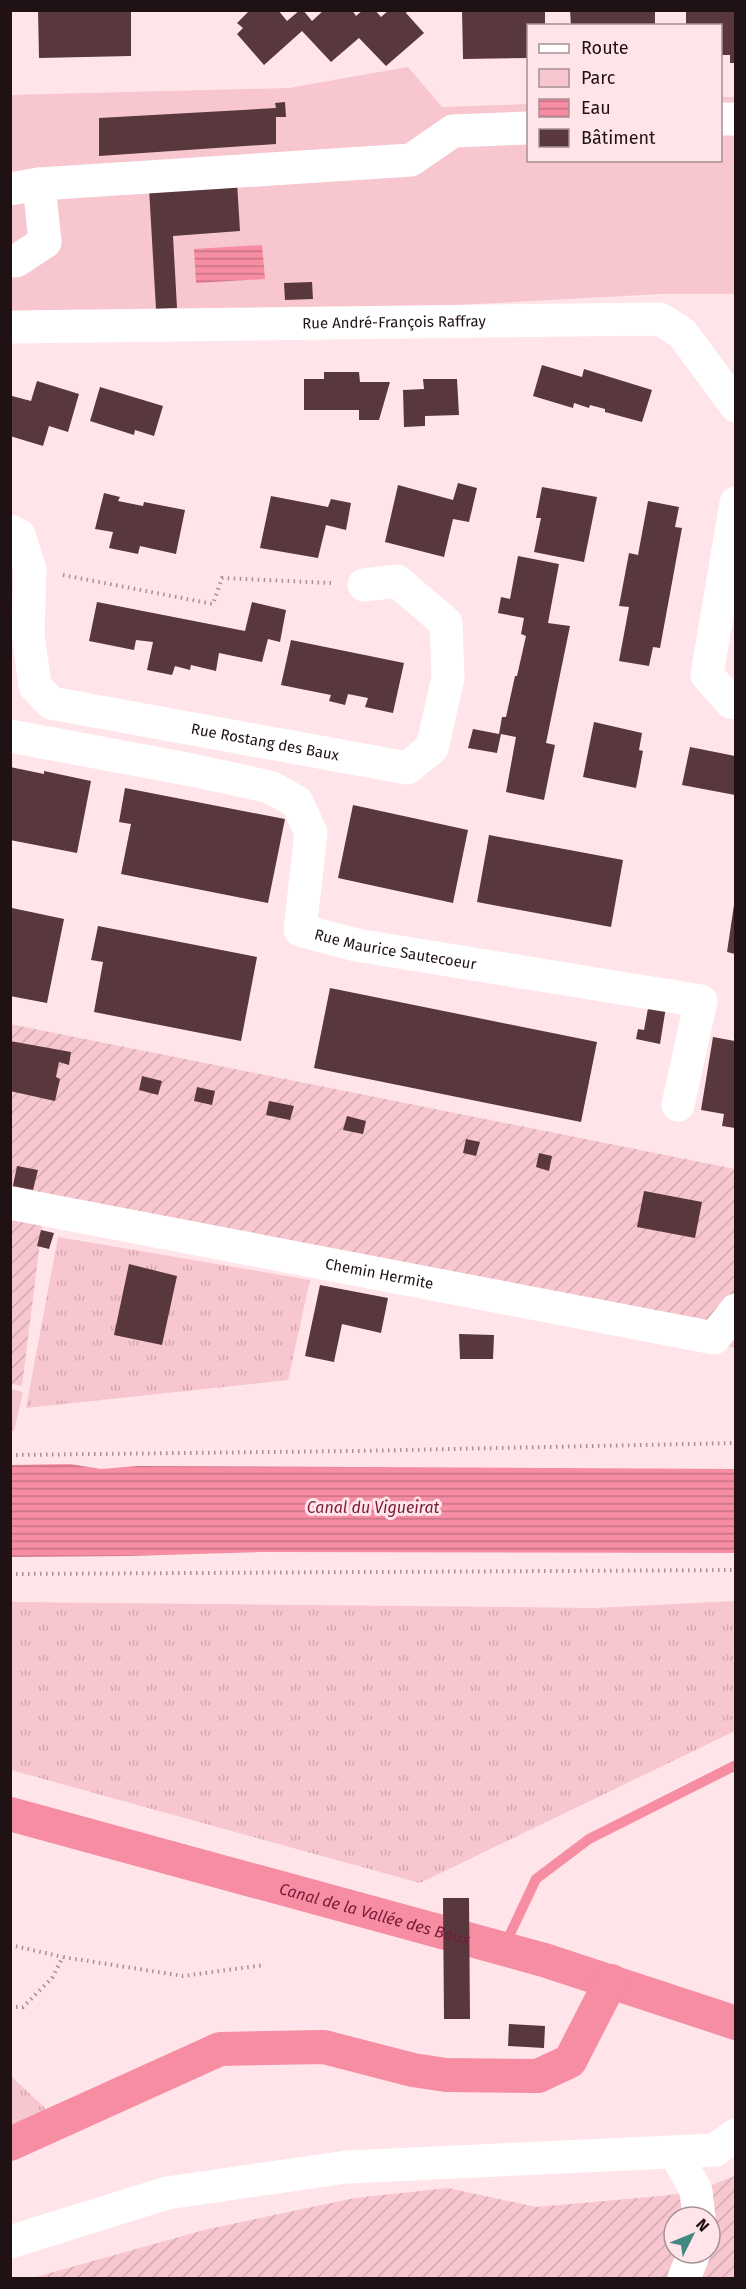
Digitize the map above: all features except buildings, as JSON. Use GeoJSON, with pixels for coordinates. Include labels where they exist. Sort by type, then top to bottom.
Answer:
{"type":"FeatureCollection","features":[{"type":"Feature","properties":{"kind":"street"},"geometry":{"type":"LineString","coordinates":[[10,261],[15,261],[45,242],[25,186],[411,160],[453,131],[527,128]]}},
{"type":"Feature","properties":{"kind":"street","name":"Rue André-François Raffray"},"geometry":{"type":"LineString","coordinates":[[10,327],[660,319],[682,333],[735,406]]}},
{"type":"Feature","properties":{"kind":"street"},"geometry":{"type":"LineString","coordinates":[[735,503],[707,675],[731,702],[735,703]]}},
{"type":"Feature","properties":{"kind":"street","name":"Rue Rostang des Baux"},"geometry":{"type":"LineString","coordinates":[[10,531],[19,536],[30,569],[28,634],[35,686],[51,703],[407,768],[432,748],[448,678],[446,623],[397,580],[364,585]]}},
{"type":"Feature","properties":{"kind":"street","name":"Rue Maurice Sautecoeur"},"geometry":{"type":"LineString","coordinates":[[10,736],[259,784],[270,787],[297,802],[310,833],[300,930],[356,945],[701,1001],[678,1105]]}},
{"type":"Feature","properties":{"kind":"street","name":"Chemin Hermite"},"geometry":{"type":"LineString","coordinates":[[10,1203],[714,1338],[735,1310]]}},
{"type":"Feature","properties":{"kind":"street"},"geometry":{"type":"LineString","coordinates":[[10,2242],[167,2193],[347,2167],[715,2150],[735,2135]]}},
{"type":"Feature","properties":{"kind":"street"},"geometry":{"type":"LineString","coordinates":[[675,2152],[696,2191],[698,2205]]}},
{"type":"Feature","properties":{"kind":"path"},"geometry":{"type":"LineString","coordinates":[[30,569],[213,604],[222,578],[364,585]]}},
{"type":"Feature","properties":{"kind":"path"},"geometry":{"type":"LineString","coordinates":[[10,1455],[735,1443]]}},
{"type":"Feature","properties":{"kind":"path"},"geometry":{"type":"LineString","coordinates":[[10,1574],[735,1570]]}},
{"type":"Feature","properties":{"kind":"path"},"geometry":{"type":"LineString","coordinates":[[10,1945],[63,1957],[183,1976],[264,1965]]}},
{"type":"Feature","properties":{"kind":"path"},"geometry":{"type":"LineString","coordinates":[[10,2007],[23,2007],[52,1978],[63,1957]]}},
{"type":"Feature","properties":{"kind":"green space"},"geometry":{"type":"Polygon","coordinates":[[[408,67],[442,107],[527,104],[527,162],[722,162],[722,97],[735,97],[735,294],[660,294],[402,308],[11,318],[10,95],[289,88],[408,67]]]}},
{"type":"Feature","properties":{"kind":"green space"},"geometry":{"type":"Polygon","coordinates":[[[10,1024],[735,1169],[735,1348],[521,1296],[44,1210],[22,1386],[11,1384],[10,1024]]]}},
{"type":"Feature","properties":{"kind":"green space"},"geometry":{"type":"Polygon","coordinates":[[[58,1237],[310,1280],[288,1380],[26,1408],[58,1237]]]}},
{"type":"Feature","properties":{"kind":"green space"},"geometry":{"type":"Polygon","coordinates":[[[11,1389],[23,1392],[14,1431],[11,1431],[11,1389]]]}},
{"type":"Feature","properties":{"kind":"green space"},"geometry":{"type":"Polygon","coordinates":[[[735,1601],[735,1731],[420,1883],[11,1770],[11,1602],[596,1608],[735,1601]]]}},
{"type":"Feature","properties":{"kind":"green space"},"geometry":{"type":"Polygon","coordinates":[[[11,2076],[48,2111],[10,2127],[11,2076]]]}},
{"type":"Feature","properties":{"kind":"green space"},"geometry":{"type":"Polygon","coordinates":[[[735,2176],[735,2278],[32,2278],[208,2229],[355,2198],[448,2188],[536,2207],[696,2191],[735,2176]]]}},
{"type":"Feature","properties":{"kind":"water"},"geometry":{"type":"Polygon","coordinates":[[[262,245],[265,279],[196,283],[194,249],[262,245]]]}},
{"type":"Feature","properties":{"kind":"water","name":"Canal du Vigueirat"},"geometry":{"type":"Polygon","coordinates":[[[70,1464],[101,1469],[138,1466],[735,1469],[735,1553],[261,1552],[11,1557],[11,1465],[70,1464]]]}},
{"type":"Feature","properties":{"kind":"waterway"},"geometry":{"type":"LineString","coordinates":[[503,1949],[536,1879],[589,1839],[736,1765]]}},
{"type":"Feature","properties":{"kind":"waterway","name":"Canal de la Vallée des Baux"},"geometry":{"type":"LineString","coordinates":[[10,1814],[544,1960],[736,2023]]}},
{"type":"Feature","properties":{"kind":"waterway"},"geometry":{"type":"LineString","coordinates":[[10,2144],[220,2049],[324,2047],[413,2070],[446,2075],[538,2076],[570,2061],[611,1981]]}}]}
